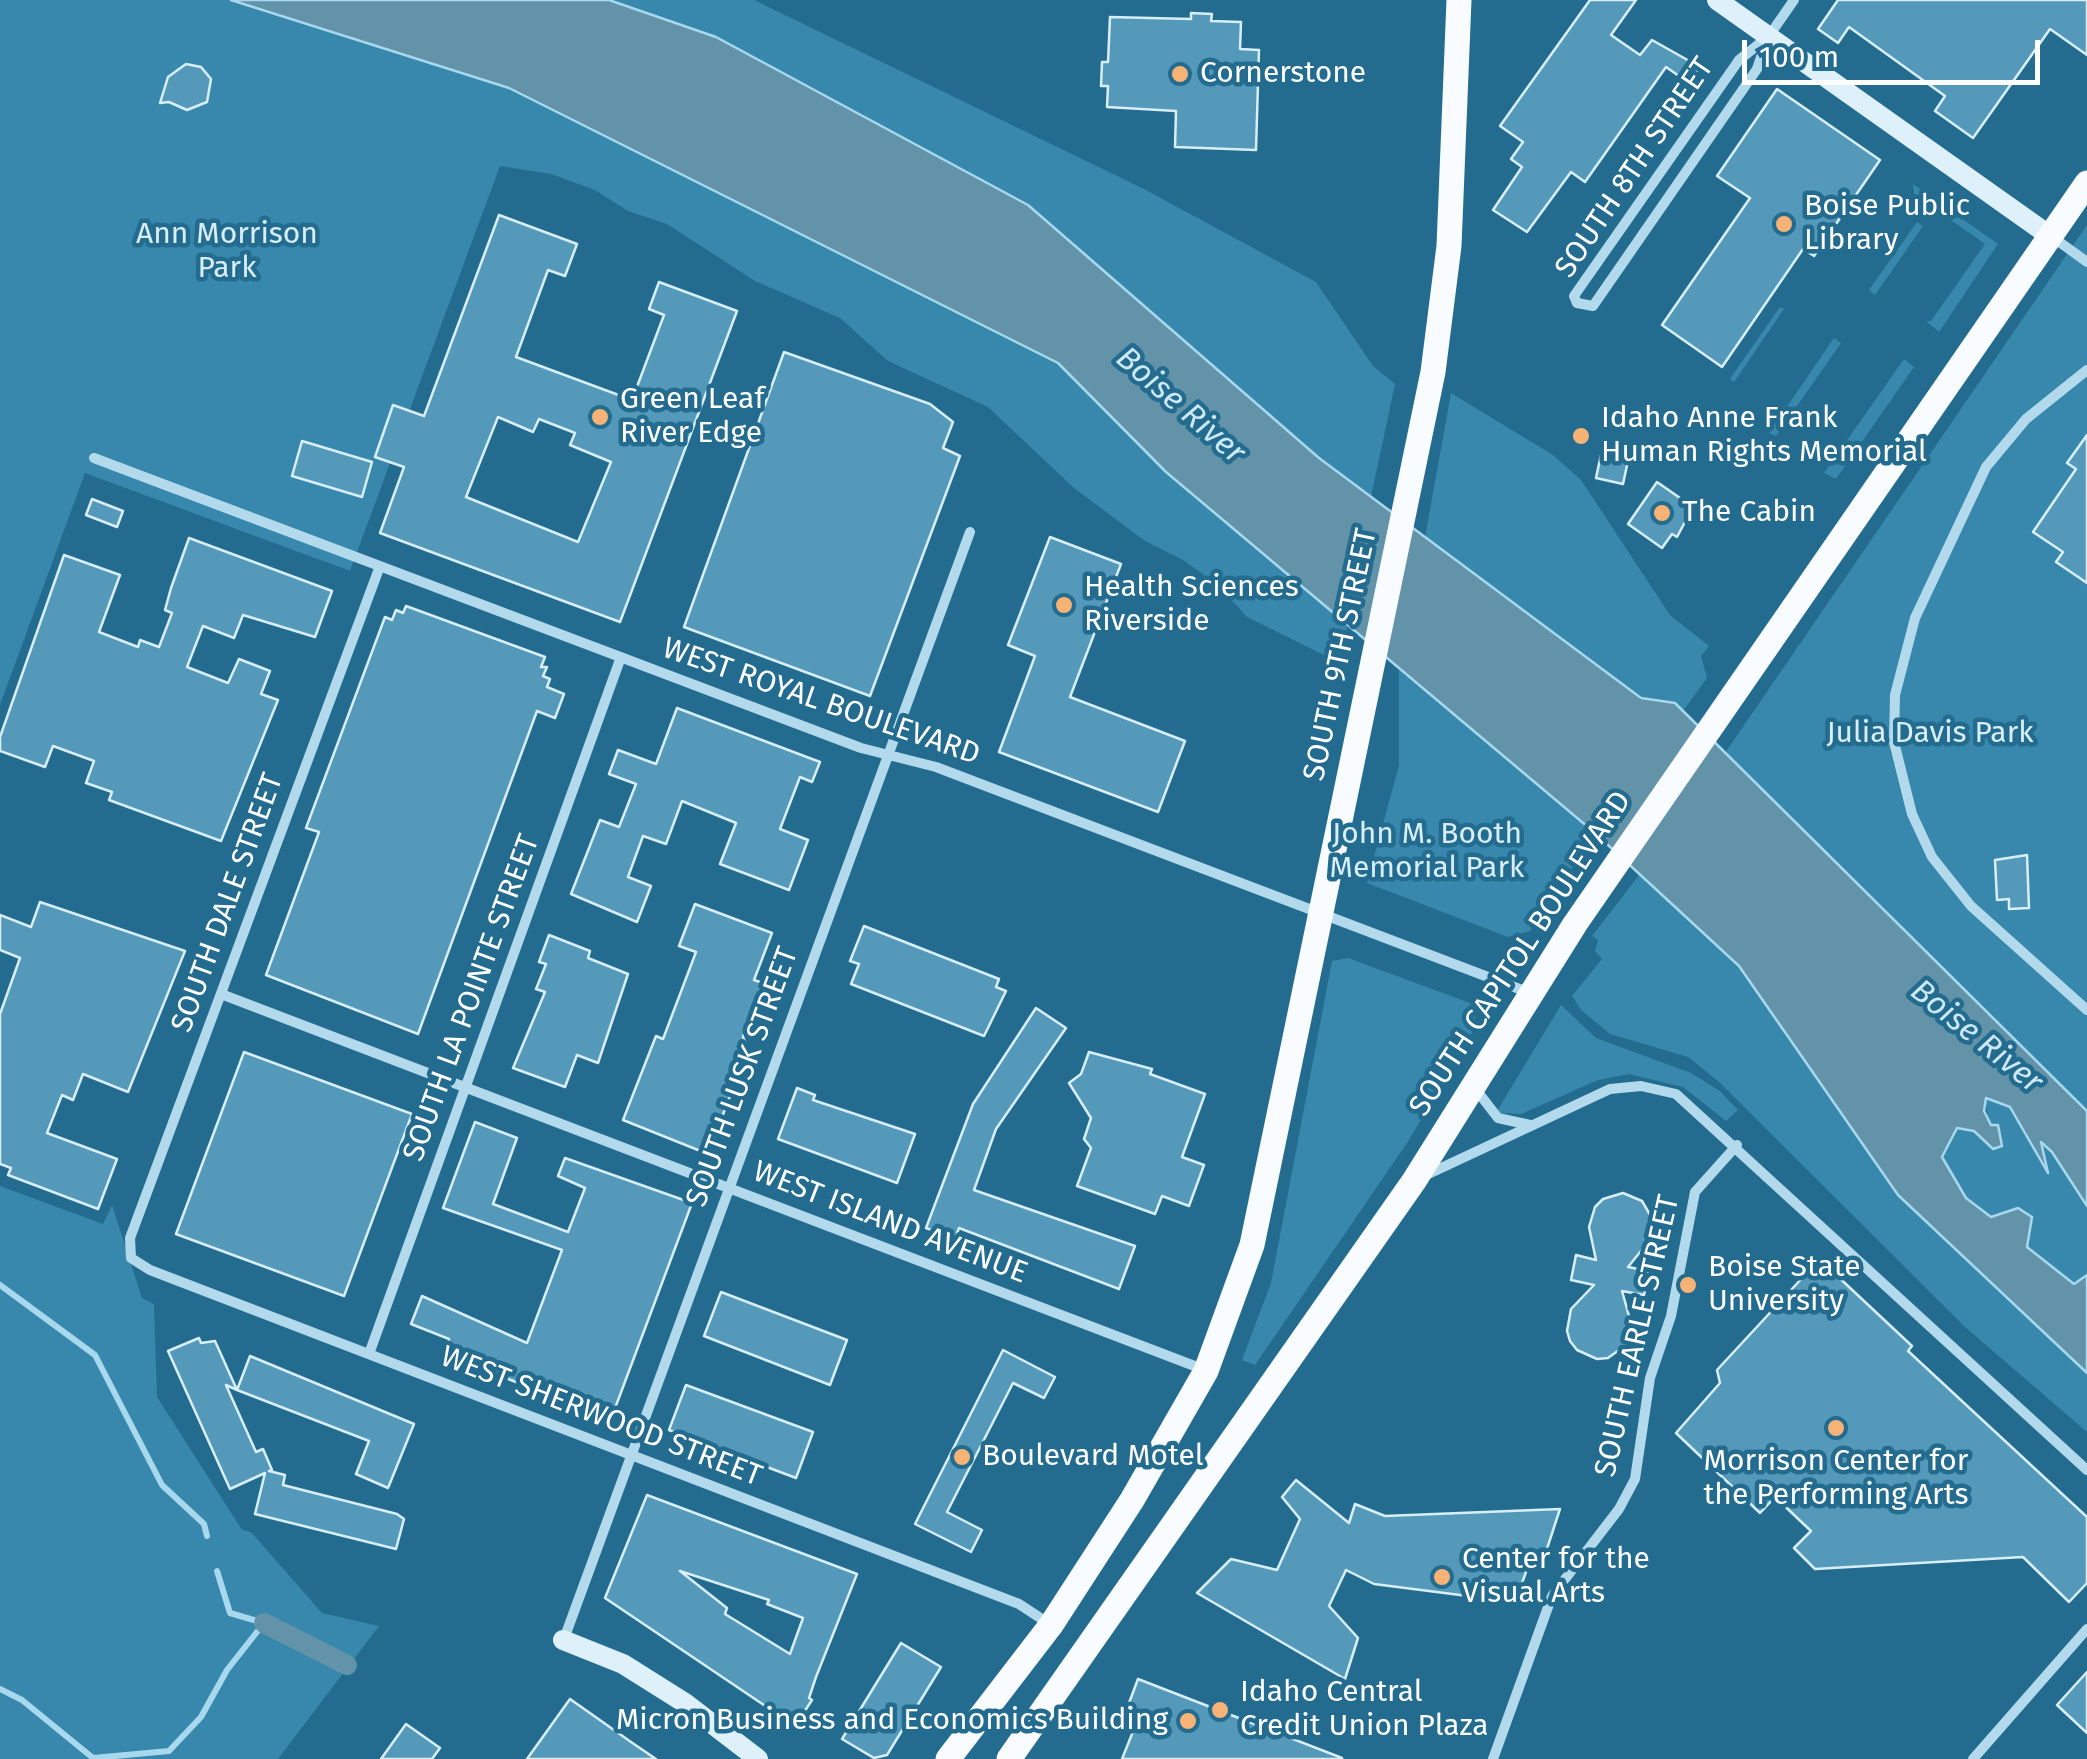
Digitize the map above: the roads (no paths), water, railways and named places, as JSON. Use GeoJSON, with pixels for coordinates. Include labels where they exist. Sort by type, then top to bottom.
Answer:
{"type":"FeatureCollection","features":[{"type":"Feature","properties":{"kind":"main road","name":"SOUTH 9TH STREET"},"geometry":{"type":"LineString","coordinates":[[1206,1370],[1252,1246],[1324,915],[1358,728],[1433,372],[1449,246],[1459,0]]}},
{"type":"Feature","properties":{"kind":"main road"},"geometry":{"type":"LineString","coordinates":[[1717,0],[2050,236]]}},
{"type":"Feature","properties":{"kind":"main road","name":"SOUTH CAPITOL BOULEVARD"},"geometry":{"type":"LineString","coordinates":[[1010,1759],[1414,1181],[1575,924],[2087,183]]}},
{"type":"Feature","properties":{"kind":"main road"},"geometry":{"type":"LineString","coordinates":[[948,1759],[1051,1625],[1132,1500],[1206,1370]]}},
{"type":"Feature","properties":{"kind":"main road"},"geometry":{"type":"LineString","coordinates":[[563,1640],[623,1664],[685,1703],[744,1755]]}},
{"type":"Feature","properties":{"kind":"street","name":"SOUTH 8TH STREET"},"geometry":{"type":"LineString","coordinates":[[1768,36],[1739,60],[1574,296],[1577,303],[1593,306],[1752,77],[1768,36],[1794,0]]}},
{"type":"Feature","properties":{"kind":"street"},"geometry":{"type":"LineString","coordinates":[[2050,236],[2087,262]]}},
{"type":"Feature","properties":{"kind":"street"},"geometry":{"type":"LineString","coordinates":[[2087,370],[2010,436],[1986,468],[1943,550],[1911,631],[1895,695],[1894,742],[1912,814],[1932,857],[1971,906],[2087,1010]]}},
{"type":"Feature","properties":{"kind":"street","name":"WEST ROYAL BOULEVARD"},"geometry":{"type":"LineString","coordinates":[[94,458],[861,748],[936,767],[1530,993]]}},
{"type":"Feature","properties":{"kind":"street","name":"SOUTH LUSK STREET"},"geometry":{"type":"LineString","coordinates":[[563,1640],[970,532]]}},
{"type":"Feature","properties":{"kind":"street","name":"SOUTH DALE STREET"},"geometry":{"type":"LineString","coordinates":[[131,1258],[130,1238],[380,566]]}},
{"type":"Feature","properties":{"kind":"street","name":"SOUTH LA POINTE STREET"},"geometry":{"type":"LineString","coordinates":[[369,1354],[620,657]]}},
{"type":"Feature","properties":{"kind":"street","name":"WEST ISLAND AVENUE"},"geometry":{"type":"LineString","coordinates":[[221,994],[1206,1370]]}},
{"type":"Feature","properties":{"kind":"street"},"geometry":{"type":"LineString","coordinates":[[1473,1084],[1483,1104],[1498,1118],[1531,1126]]}},
{"type":"Feature","properties":{"kind":"street"},"geometry":{"type":"LineString","coordinates":[[1414,1181],[1610,1089],[1641,1086],[1676,1094],[1737,1145],[2087,1470]]}},
{"type":"Feature","properties":{"kind":"street","name":"SOUTH EARLE STREET"},"geometry":{"type":"LineString","coordinates":[[1493,1759],[1552,1596],[1619,1508],[1634,1479],[1650,1378],[1671,1316],[1695,1192],[1737,1145]]}},
{"type":"Feature","properties":{"kind":"street","name":"WEST SHERWOOD STREET"},"geometry":{"type":"LineString","coordinates":[[131,1258],[150,1270],[1018,1604],[1051,1625]]}},
{"type":"Feature","properties":{"kind":"street"},"geometry":{"type":"LineString","coordinates":[[1973,1759],[2087,1629]]}},
{"type":"Feature","properties":{"kind":"water","name":"Boise River"},"geometry":{"type":"Polygon","coordinates":[[[231,0],[609,0],[716,37],[1028,205],[1319,458],[1641,698],[1675,703],[2087,1111],[2087,1206],[2052,1152],[2041,1142],[2048,1173],[2010,1107],[1986,1098],[1984,1111],[1991,1125],[1998,1125],[2002,1146],[1993,1149],[1974,1131],[1957,1128],[1942,1157],[1966,1198],[1991,1217],[2018,1208],[2032,1217],[2027,1247],[2074,1284],[2087,1275],[2087,1373],[1898,1195],[1739,966],[1595,833],[1166,472],[1058,363],[509,88],[231,0]]]}},
{"type":"Feature","properties":{"kind":"waterway"},"geometry":{"type":"LineString","coordinates":[[0,1285],[95,1355],[162,1485],[204,1524],[207,1536]]}},
{"type":"Feature","properties":{"kind":"waterway"},"geometry":{"type":"LineString","coordinates":[[0,1689],[22,1700],[93,1758],[169,1751],[201,1717],[227,1670],[264,1623],[230,1613],[217,1571]]}},
{"type":"Feature","properties":{"kind":"waterway"},"geometry":{"type":"LineString","coordinates":[[264,1623],[347,1665]]}},
{"type":"Feature","properties":{"kind":"place","name":"Cornerstone"},"geometry":{"type":"Point","coordinates":[1180,74]}},
{"type":"Feature","properties":{"kind":"place","name":"Boise Public Library"},"geometry":{"type":"Point","coordinates":[1784,224]}},
{"type":"Feature","properties":{"kind":"place","name":"Green Leaf River Edge"},"geometry":{"type":"Point","coordinates":[600,417]}},
{"type":"Feature","properties":{"kind":"place","name":"Idaho Anne Frank Human Rights Memorial"},"geometry":{"type":"Point","coordinates":[1581,436]}},
{"type":"Feature","properties":{"kind":"place","name":"The Cabin"},"geometry":{"type":"Point","coordinates":[1662,513]}},
{"type":"Feature","properties":{"kind":"place","name":"Health Sciences Riverside"},"geometry":{"type":"Point","coordinates":[1064,605]}},
{"type":"Feature","properties":{"kind":"place","name":"Boise State University"},"geometry":{"type":"Point","coordinates":[1688,1285]}},
{"type":"Feature","properties":{"kind":"place","name":"Morrison Center for the Performing Arts"},"geometry":{"type":"Point","coordinates":[1836,1428]}},
{"type":"Feature","properties":{"kind":"place","name":"Boulevard Motel"},"geometry":{"type":"Point","coordinates":[962,1457]}},
{"type":"Feature","properties":{"kind":"place","name":"Center for the Visual Arts"},"geometry":{"type":"Point","coordinates":[1442,1577]}},
{"type":"Feature","properties":{"kind":"place","name":"Idaho Central Credit Union Plaza"},"geometry":{"type":"Point","coordinates":[1220,1710]}},
{"type":"Feature","properties":{"kind":"place","name":"Micron Business and Economics Building"},"geometry":{"type":"Point","coordinates":[1188,1721]}},
{"type":"Feature","properties":{"kind":"park label","name":"Ann Morrison Park"},"geometry":{"type":"Point","coordinates":[227,252]}},
{"type":"Feature","properties":{"kind":"park label","name":"Julia Davis Park"},"geometry":{"type":"Point","coordinates":[1930,734]}},
{"type":"Feature","properties":{"kind":"park label","name":"John M. Booth Memorial Park"},"geometry":{"type":"Point","coordinates":[1427,852]}}]}
